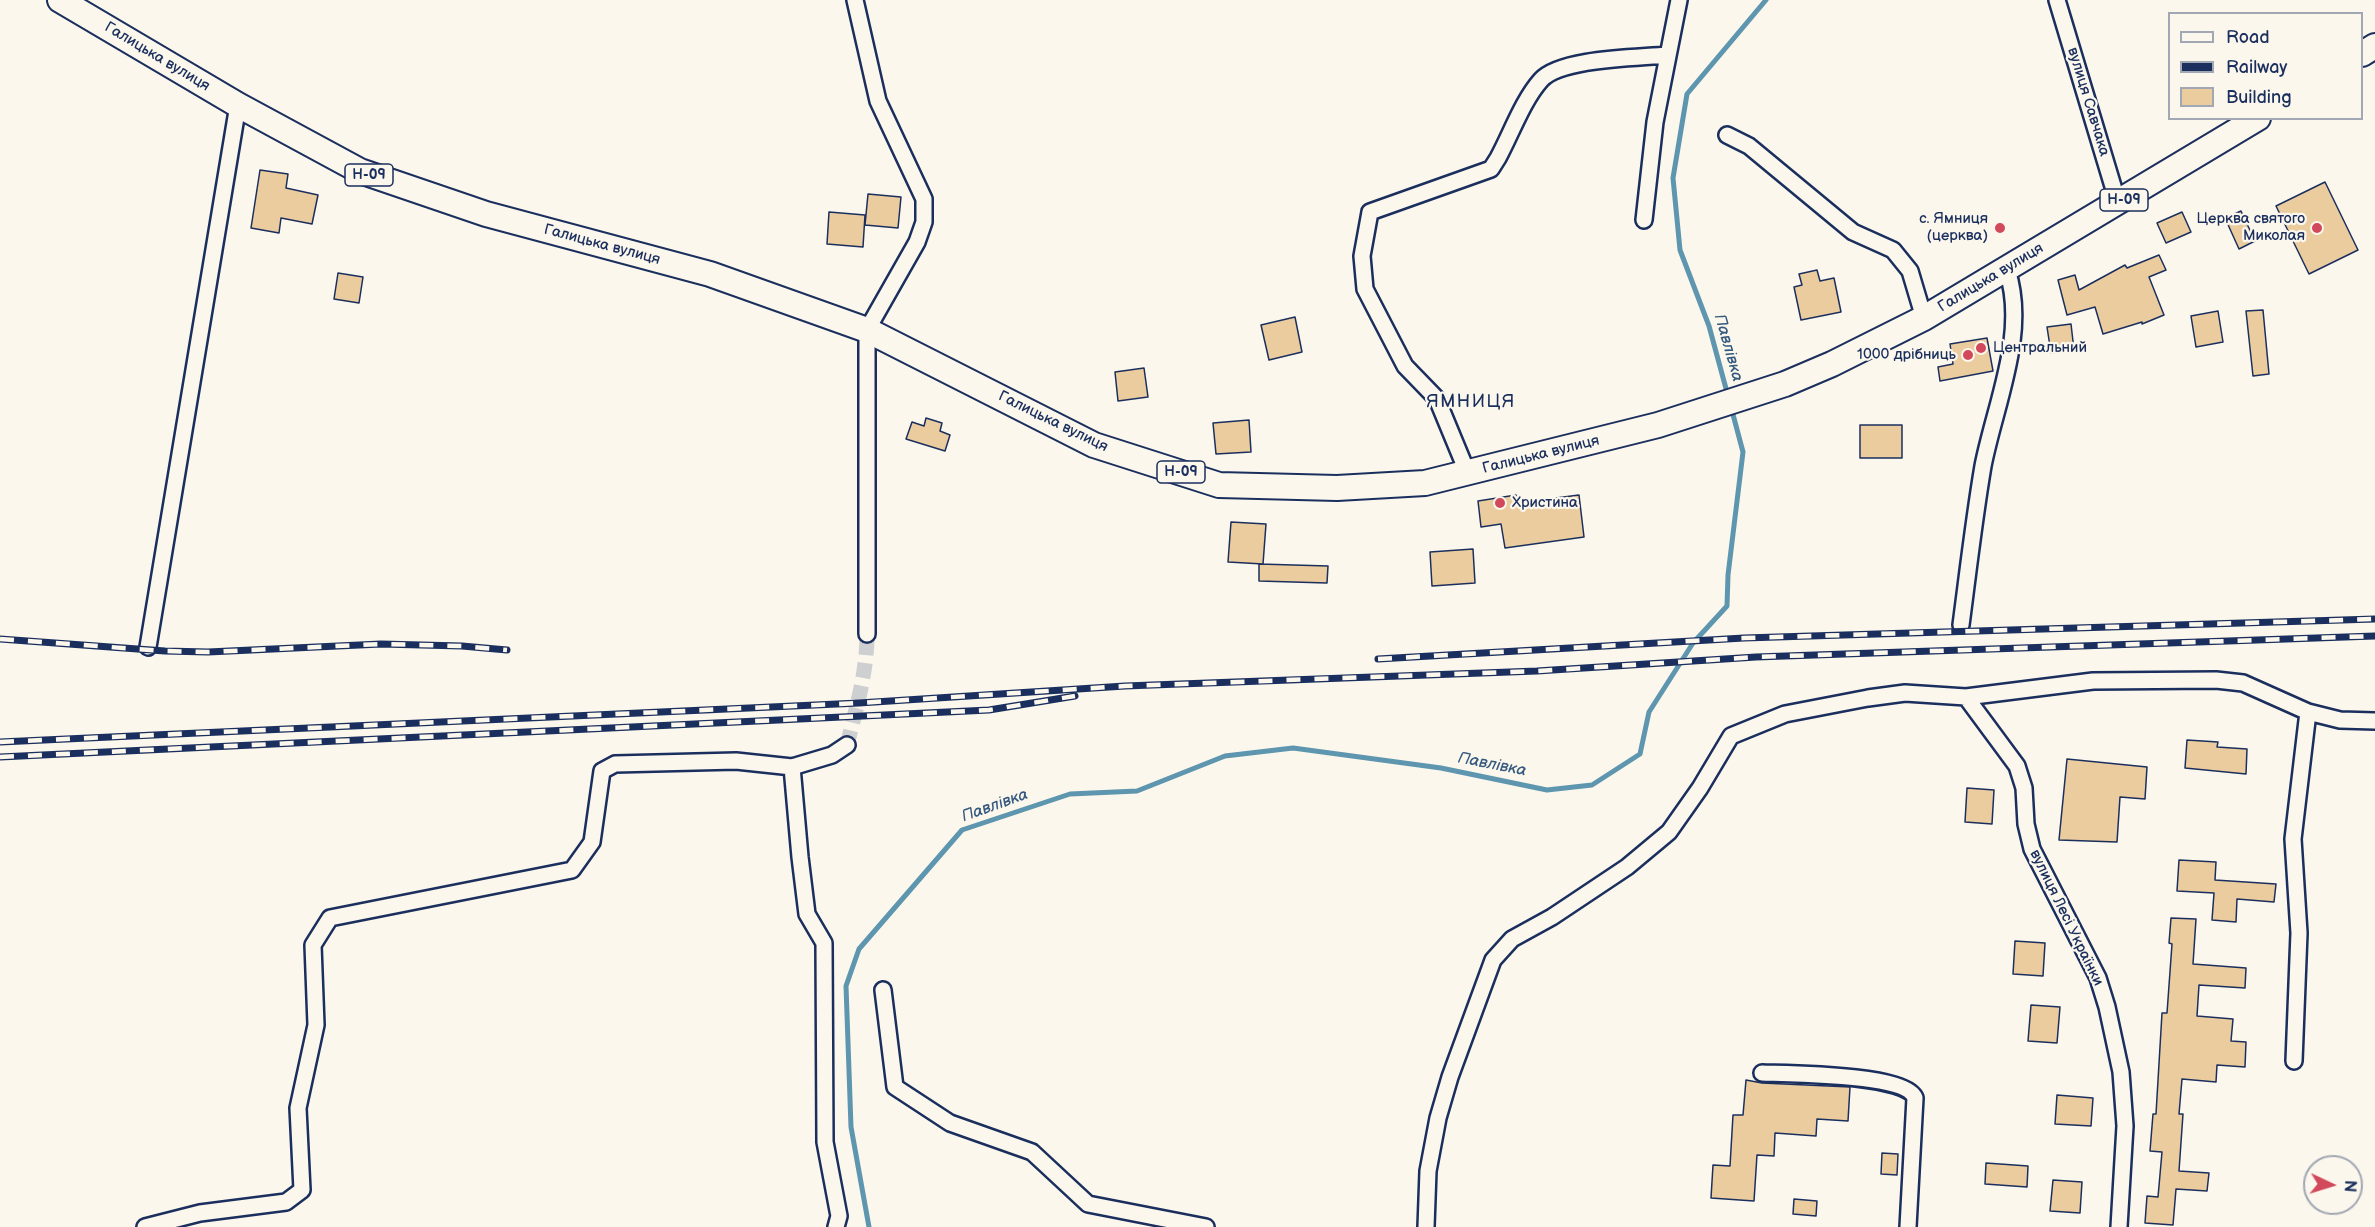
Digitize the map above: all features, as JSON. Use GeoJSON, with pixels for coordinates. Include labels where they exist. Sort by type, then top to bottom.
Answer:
{"type":"FeatureCollection","features":[{"type":"Feature","properties":{"kind":"main road","name":"Галицька вулиця"},"geometry":{"type":"LineString","coordinates":[[60,0],[237,105],[360,171],[486,214],[710,274],[867,330],[1094,445],[1219,485],[1337,488],[1425,483],[1658,425],[1785,384],[1832,364],[1924,318],[2255,120]]}},
{"type":"Feature","properties":{"kind":"street"},"geometry":{"type":"LineString","coordinates":[[855,0],[878,101],[924,199],[924,222],[916,242],[867,330],[867,634]]}},
{"type":"Feature","properties":{"kind":"street"},"geometry":{"type":"LineString","coordinates":[[1644,220],[1655,122],[1679,0]]}},
{"type":"Feature","properties":{"kind":"street","name":"вулиця Савчака"},"geometry":{"type":"LineString","coordinates":[[2057,0],[2118,203]]}},
{"type":"Feature","properties":{"kind":"street"},"geometry":{"type":"LineString","coordinates":[[1468,474],[1437,399],[1405,366],[1365,289],[1362,256],[1370,212],[1491,168],[1533,91],[1542,79],[1555,70],[1573,64],[1667,55]]}},
{"type":"Feature","properties":{"kind":"street"},"geometry":{"type":"LineString","coordinates":[[148,647],[237,105]]}},
{"type":"Feature","properties":{"kind":"street"},"geometry":{"type":"LineString","coordinates":[[1728,135],[1749,146],[1853,232],[1893,250],[1910,271],[1924,318]]}},
{"type":"Feature","properties":{"kind":"street"},"geometry":{"type":"LineString","coordinates":[[1961,625],[1983,466],[2011,358],[2013,288],[2007,270]]}},
{"type":"Feature","properties":{"kind":"street"},"geometry":{"type":"LineString","coordinates":[[1426,1227],[1428,1171],[1438,1118],[1450,1077],[1493,960],[1512,939],[1552,917],[1627,867],[1669,832],[1700,788],[1731,736],[1785,714],[1868,698],[1905,693],[1966,697],[2093,681],[2216,680],[2243,683],[2308,712],[2340,720],[2375,721]]}},
{"type":"Feature","properties":{"kind":"street","name":"вулиця Лесі Українки"},"geometry":{"type":"LineString","coordinates":[[1966,697],[2017,766],[2024,788],[2026,824],[2032,849],[2098,978],[2107,1007],[2121,1072],[2125,1126],[2119,1227]]}},
{"type":"Feature","properties":{"kind":"street"},"geometry":{"type":"LineString","coordinates":[[2294,1062],[2299,933],[2293,839],[2308,712]]}},
{"type":"Feature","properties":{"kind":"street"},"geometry":{"type":"LineString","coordinates":[[145,1227],[200,1213],[286,1202],[302,1190],[298,1108],[316,1025],[314,945],[330,918],[572,870],[592,842],[602,771],[615,764],[736,761],[792,766],[832,755],[847,746]]}},
{"type":"Feature","properties":{"kind":"street"},"geometry":{"type":"LineString","coordinates":[[792,766],[807,914],[824,943],[825,1142],[839,1216],[836,1227]]}},
{"type":"Feature","properties":{"kind":"street"},"geometry":{"type":"LineString","coordinates":[[884,990],[895,1087],[950,1124],[1032,1152],[1088,1204],[1206,1227]]}},
{"type":"Feature","properties":{"kind":"street"},"geometry":{"type":"LineString","coordinates":[[1762,1072],[1855,1077],[1902,1087],[1913,1093],[1915,1098],[1908,1227]]}},
{"type":"Feature","properties":{"kind":"building"},"geometry":{"type":"Polygon","coordinates":[[[260,170],[288,174],[286,188],[318,195],[312,224],[281,218],[279,233],[251,228],[260,170]]]}},
{"type":"Feature","properties":{"kind":"building","name":"Церква святого Миколая"},"geometry":{"type":"Polygon","coordinates":[[[2325,182],[2358,250],[2309,274],[2276,206],[2325,182]]]}},
{"type":"Feature","properties":{"kind":"building"},"geometry":{"type":"Polygon","coordinates":[[[868,194],[901,197],[898,228],[865,225],[868,194]]]}},
{"type":"Feature","properties":{"kind":"building"},"geometry":{"type":"Polygon","coordinates":[[[2241,211],[2255,241],[2239,249],[2225,218],[2241,211]]]}},
{"type":"Feature","properties":{"kind":"building"},"geometry":{"type":"Polygon","coordinates":[[[829,212],[865,215],[863,247],[827,244],[829,212]]]}},
{"type":"Feature","properties":{"kind":"building"},"geometry":{"type":"Polygon","coordinates":[[[2182,212],[2191,232],[2166,243],[2157,223],[2182,212]]]}},
{"type":"Feature","properties":{"kind":"building"},"geometry":{"type":"Polygon","coordinates":[[[2159,255],[2166,270],[2149,277],[2164,315],[2142,324],[2142,322],[2103,334],[2095,307],[2067,315],[2058,280],[2075,275],[2079,290],[2125,265],[2127,268],[2159,255]]]}},
{"type":"Feature","properties":{"kind":"building"},"geometry":{"type":"Polygon","coordinates":[[[1817,270],[1820,281],[1834,278],[1841,312],[1801,320],[1794,287],[1802,285],[1799,274],[1817,270]]]}},
{"type":"Feature","properties":{"kind":"building"},"geometry":{"type":"Polygon","coordinates":[[[338,273],[363,277],[359,303],[334,299],[338,273]]]}},
{"type":"Feature","properties":{"kind":"building"},"geometry":{"type":"Polygon","coordinates":[[[2263,310],[2269,374],[2253,376],[2246,311],[2263,310]]]}},
{"type":"Feature","properties":{"kind":"building"},"geometry":{"type":"Polygon","coordinates":[[[2218,311],[2223,342],[2196,347],[2191,316],[2218,311]]]}},
{"type":"Feature","properties":{"kind":"building"},"geometry":{"type":"Polygon","coordinates":[[[1295,317],[1302,352],[1269,360],[1261,325],[1295,317]]]}},
{"type":"Feature","properties":{"kind":"building"},"geometry":{"type":"Polygon","coordinates":[[[2071,324],[2074,350],[2051,353],[2047,327],[2071,324]]]}},
{"type":"Feature","properties":{"kind":"building"},"geometry":{"type":"Polygon","coordinates":[[[1987,338],[1993,371],[1940,381],[1938,367],[1953,364],[1950,344],[1987,338]]]}},
{"type":"Feature","properties":{"kind":"building"},"geometry":{"type":"Polygon","coordinates":[[[1144,368],[1148,397],[1118,401],[1115,372],[1144,368]]]}},
{"type":"Feature","properties":{"kind":"building"},"geometry":{"type":"Polygon","coordinates":[[[926,418],[942,423],[940,431],[950,435],[945,451],[906,439],[912,422],[924,426],[926,418]]]}},
{"type":"Feature","properties":{"kind":"building"},"geometry":{"type":"Polygon","coordinates":[[[1249,420],[1251,452],[1216,454],[1213,423],[1249,420]]]}},
{"type":"Feature","properties":{"kind":"building"},"geometry":{"type":"Polygon","coordinates":[[[1860,425],[1902,425],[1902,458],[1860,458],[1860,425]]]}},
{"type":"Feature","properties":{"kind":"building"},"geometry":{"type":"Polygon","coordinates":[[[1516,495],[1517,503],[1579,495],[1584,537],[1505,548],[1501,524],[1481,527],[1478,501],[1516,495]]]}},
{"type":"Feature","properties":{"kind":"building"},"geometry":{"type":"Polygon","coordinates":[[[1231,522],[1266,524],[1263,564],[1228,562],[1231,522]]]}},
{"type":"Feature","properties":{"kind":"building"},"geometry":{"type":"Polygon","coordinates":[[[1473,549],[1475,583],[1432,586],[1430,552],[1473,549]]]}},
{"type":"Feature","properties":{"kind":"building"},"geometry":{"type":"Polygon","coordinates":[[[1259,564],[1328,566],[1327,583],[1259,581],[1259,564]]]}},
{"type":"Feature","properties":{"kind":"building"},"geometry":{"type":"Polygon","coordinates":[[[2187,740],[2218,742],[2217,747],[2247,749],[2246,774],[2185,768],[2187,740]]]}},
{"type":"Feature","properties":{"kind":"building"},"geometry":{"type":"Polygon","coordinates":[[[2067,759],[2147,767],[2145,799],[2120,797],[2117,842],[2059,840],[2067,759]]]}},
{"type":"Feature","properties":{"kind":"building"},"geometry":{"type":"Polygon","coordinates":[[[1967,788],[1994,790],[1992,824],[1965,822],[1967,788]]]}},
{"type":"Feature","properties":{"kind":"building"},"geometry":{"type":"Polygon","coordinates":[[[2179,860],[2216,862],[2215,880],[2276,884],[2274,902],[2237,899],[2236,922],[2212,920],[2214,893],[2177,891],[2179,860]]]}},
{"type":"Feature","properties":{"kind":"building"},"geometry":{"type":"Polygon","coordinates":[[[2171,918],[2196,919],[2193,964],[2246,968],[2245,988],[2199,985],[2197,1016],[2233,1019],[2231,1041],[2246,1042],[2245,1067],[2217,1065],[2216,1082],[2182,1079],[2179,1114],[2183,1114],[2179,1171],[2209,1173],[2207,1191],[2176,1189],[2173,1225],[2145,1223],[2147,1196],[2158,1197],[2162,1152],[2150,1151],[2153,1114],[2156,1114],[2162,1013],[2167,1013],[2172,944],[2169,943],[2171,918]]]}},
{"type":"Feature","properties":{"kind":"building"},"geometry":{"type":"Polygon","coordinates":[[[2015,941],[2045,943],[2043,976],[2013,974],[2015,941]]]}},
{"type":"Feature","properties":{"kind":"building"},"geometry":{"type":"Polygon","coordinates":[[[2031,1005],[2060,1007],[2057,1043],[2028,1041],[2031,1005]]]}},
{"type":"Feature","properties":{"kind":"building"},"geometry":{"type":"Polygon","coordinates":[[[1746,1080],[1762,1083],[1850,1087],[1848,1121],[1817,1119],[1816,1136],[1775,1133],[1774,1156],[1757,1155],[1754,1201],[1711,1198],[1713,1165],[1730,1166],[1733,1115],[1743,1115],[1746,1080]]]}},
{"type":"Feature","properties":{"kind":"building"},"geometry":{"type":"Polygon","coordinates":[[[2057,1095],[2093,1098],[2091,1126],[2055,1124],[2057,1095]]]}},
{"type":"Feature","properties":{"kind":"building"},"geometry":{"type":"Polygon","coordinates":[[[1882,1153],[1898,1154],[1897,1175],[1881,1174],[1882,1153]]]}},
{"type":"Feature","properties":{"kind":"building"},"geometry":{"type":"Polygon","coordinates":[[[1986,1163],[2028,1166],[2027,1187],[1985,1184],[1986,1163]]]}},
{"type":"Feature","properties":{"kind":"building"},"geometry":{"type":"Polygon","coordinates":[[[2053,1180],[2082,1182],[2080,1213],[2050,1211],[2053,1180]]]}},
{"type":"Feature","properties":{"kind":"building"},"geometry":{"type":"Polygon","coordinates":[[[1794,1199],[1817,1201],[1816,1216],[1793,1214],[1794,1199]]]}},
{"type":"Feature","properties":{"kind":"waterway","name":"Павлівка"},"geometry":{"type":"LineString","coordinates":[[1728,396],[1709,326],[1680,250],[1673,178],[1687,94],[1766,0]]}},
{"type":"Feature","properties":{"kind":"waterway","name":"Павлівка"},"geometry":{"type":"LineString","coordinates":[[869,1227],[851,1127],[846,986],[859,949],[962,830],[1070,794],[1137,791],[1225,756],[1293,748],[1441,768],[1547,790],[1592,785],[1640,754],[1649,712],[1693,643],[1727,606],[1728,575],[1743,452],[1731,407]]}},
{"type":"Feature","properties":{"kind":"tunnel"},"geometry":{"type":"LineString","coordinates":[[847,745],[863,677],[867,634]]}},
{"type":"Feature","properties":{"kind":"railway"},"geometry":{"type":"LineString","coordinates":[[1378,659],[1744,638],[2375,619]]}},
{"type":"Feature","properties":{"kind":"railway"},"geometry":{"type":"LineString","coordinates":[[0,742],[859,703],[1125,686],[1537,671],[1756,657],[2375,636]]}},
{"type":"Feature","properties":{"kind":"railway"},"geometry":{"type":"LineString","coordinates":[[0,639],[208,652],[381,644],[462,646],[507,650]]}},
{"type":"Feature","properties":{"kind":"railway"},"geometry":{"type":"LineString","coordinates":[[0,757],[989,710],[1075,696]]}},
{"type":"Feature","properties":{"kind":"place","name":"с. Ямниця (церква)"},"geometry":{"type":"Point","coordinates":[2000,228]}},
{"type":"Feature","properties":{"kind":"place","name":"Церква святого Миколая"},"geometry":{"type":"Point","coordinates":[2317,228]}},
{"type":"Feature","properties":{"kind":"place","name":"Центральний"},"geometry":{"type":"Point","coordinates":[1981,348]}},
{"type":"Feature","properties":{"kind":"place","name":"1000 дрібниць"},"geometry":{"type":"Point","coordinates":[1968,355]}},
{"type":"Feature","properties":{"kind":"place","name":"Христина"},"geometry":{"type":"Point","coordinates":[1500,503]}},
{"type":"Feature","properties":{"kind":"district","name":"ЯМНИЦЯ"},"geometry":{"type":"Point","coordinates":[1471,402]}}]}
